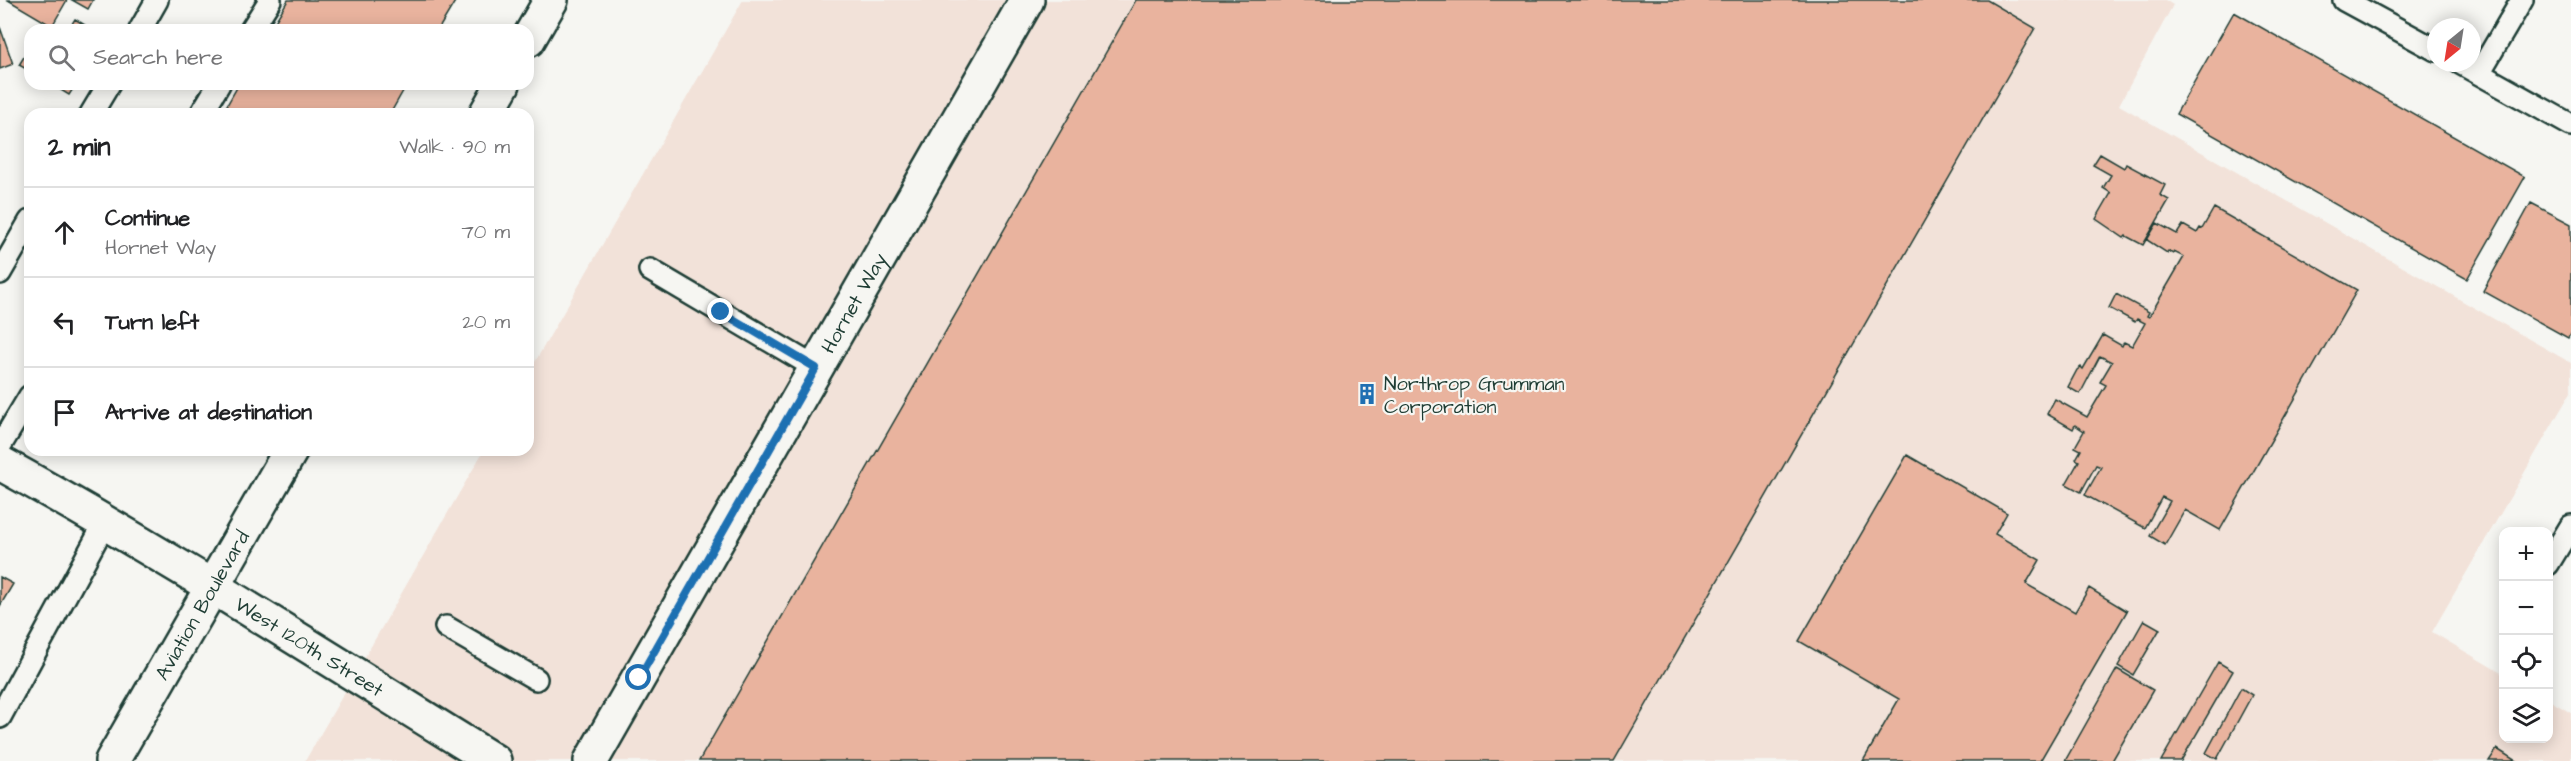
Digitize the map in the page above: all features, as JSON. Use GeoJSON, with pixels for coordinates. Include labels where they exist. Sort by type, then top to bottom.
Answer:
{"type":"FeatureCollection","features":[{"type":"Feature","properties":{"kind":"street"},"geometry":{"type":"LineString","coordinates":[[534,30],[551,0]]}},
{"type":"Feature","properties":{"kind":"street","name":"Hornet Way"},"geometry":{"type":"LineString","coordinates":[[591,761],[1027,0]]}},
{"type":"Feature","properties":{"kind":"street"},"geometry":{"type":"LineString","coordinates":[[489,108],[500,90]]}},
{"type":"Feature","properties":{"kind":"street","name":"Aviation Boulevard"},"geometry":{"type":"LineString","coordinates":[[112,761],[288,456]]}},
{"type":"Feature","properties":{"kind":"street","name":"West 120th Street"},"geometry":{"type":"LineString","coordinates":[[0,462],[214,585],[292,637],[494,761]]}},
{"type":"Feature","properties":{"kind":"lane"},"geometry":{"type":"LineString","coordinates":[[143,24],[157,0]]}},
{"type":"Feature","properties":{"kind":"lane"},"geometry":{"type":"LineString","coordinates":[[255,24],[270,0]]}},
{"type":"Feature","properties":{"kind":"lane"},"geometry":{"type":"LineString","coordinates":[[2344,0],[2427,45]]}},
{"type":"Feature","properties":{"kind":"lane"},"geometry":{"type":"LineString","coordinates":[[2481,54],[2522,0]]}},
{"type":"Feature","properties":{"kind":"lane"},"geometry":{"type":"LineString","coordinates":[[2477,72],[2571,124]]}},
{"type":"Feature","properties":{"kind":"lane"},"geometry":{"type":"LineString","coordinates":[[94,108],[105,90]]}},
{"type":"Feature","properties":{"kind":"lane"},"geometry":{"type":"LineString","coordinates":[[205,108],[215,90]]}},
{"type":"Feature","properties":{"kind":"lane"},"geometry":{"type":"LineString","coordinates":[[0,273],[24,231]]}},
{"type":"Feature","properties":{"kind":"lane"},"geometry":{"type":"LineString","coordinates":[[650,270],[816,368]]}},
{"type":"Feature","properties":{"kind":"lane"},"geometry":{"type":"LineString","coordinates":[[0,446],[24,406]]}},
{"type":"Feature","properties":{"kind":"lane"},"geometry":{"type":"LineString","coordinates":[[0,717],[106,521]]}},
{"type":"Feature","properties":{"kind":"lane"},"geometry":{"type":"LineString","coordinates":[[2553,556],[2571,526]]}},
{"type":"Feature","properties":{"kind":"lane"},"geometry":{"type":"LineString","coordinates":[[446,627],[536,679]]}},
{"type":"Feature","properties":{"kind":"shaded area"},"geometry":{"type":"Polygon","coordinates":[[[743,0],[2165,0],[2173,5],[2119,105],[2571,363],[2571,392],[2432,632],[2499,672],[2499,743],[2553,743],[2553,702],[2571,713],[2571,761],[305,761],[481,456],[534,456],[534,364],[743,0]]]}},
{"type":"Feature","properties":{"kind":"building"},"geometry":{"type":"Polygon","coordinates":[[[8,0],[67,0],[53,24],[49,24],[8,0]]]}},
{"type":"Feature","properties":{"kind":"building"},"geometry":{"type":"Polygon","coordinates":[[[72,0],[93,0],[88,9],[72,0]]]}},
{"type":"Feature","properties":{"kind":"building"},"geometry":{"type":"Polygon","coordinates":[[[288,0],[456,0],[442,24],[274,24],[288,0]]]}},
{"type":"Feature","properties":{"kind":"building","name":"Northrop Grumman Corporation"},"geometry":{"type":"Polygon","coordinates":[[[1136,0],[1987,0],[2035,28],[1614,761],[699,761],[1136,0]]]}},
{"type":"Feature","properties":{"kind":"building"},"geometry":{"type":"Polygon","coordinates":[[[2234,12],[2525,177],[2467,279],[2176,114],[2234,12]]]}},
{"type":"Feature","properties":{"kind":"building"},"geometry":{"type":"Polygon","coordinates":[[[75,19],[83,24],[72,24],[75,19]]]}},
{"type":"Feature","properties":{"kind":"building"},"geometry":{"type":"Polygon","coordinates":[[[0,27],[13,64],[0,69],[0,27]]]}},
{"type":"Feature","properties":{"kind":"building"},"geometry":{"type":"Polygon","coordinates":[[[24,57],[24,68],[19,65],[24,57]]]}},
{"type":"Feature","properties":{"kind":"building"},"geometry":{"type":"Polygon","coordinates":[[[61,90],[72,90],[69,95],[61,90]]]}},
{"type":"Feature","properties":{"kind":"building"},"geometry":{"type":"Polygon","coordinates":[[[236,90],[404,90],[393,108],[225,108],[236,90]]]}},
{"type":"Feature","properties":{"kind":"building"},"geometry":{"type":"Polygon","coordinates":[[[2100,154],[2124,168],[2126,164],[2165,185],[2160,195],[2169,200],[2143,245],[2126,236],[2124,238],[2096,219],[2111,193],[2103,188],[2111,175],[2093,165],[2100,154]]]}},
{"type":"Feature","properties":{"kind":"building"},"geometry":{"type":"Polygon","coordinates":[[[2531,203],[2571,224],[2571,332],[2568,338],[2483,291],[2531,203]]]}},
{"type":"Feature","properties":{"kind":"building"},"geometry":{"type":"Polygon","coordinates":[[[2214,208],[2357,290],[2220,530],[2185,510],[2165,545],[2150,536],[2170,501],[2162,497],[2145,528],[2085,495],[2101,467],[2096,465],[2081,492],[2066,484],[2079,461],[2076,459],[2081,450],[2075,447],[2084,431],[2075,425],[2073,429],[2047,414],[2055,399],[2087,417],[2106,385],[2100,382],[2112,362],[2100,356],[2080,394],[2068,387],[2077,370],[2081,367],[2083,369],[2103,335],[2122,346],[2124,342],[2132,346],[2145,323],[2137,319],[2135,322],[2109,308],[2116,294],[2149,312],[2147,316],[2149,317],[2184,257],[2174,252],[2173,254],[2168,251],[2167,253],[2147,240],[2157,223],[2177,234],[2183,225],[2197,233],[2200,228],[2202,229],[2214,208]]]}},
{"type":"Feature","properties":{"kind":"building"},"geometry":{"type":"Polygon","coordinates":[[[1907,455],[2007,513],[1995,534],[2040,560],[2026,584],[2075,612],[2089,588],[2127,611],[2040,761],[1863,761],[1899,699],[1799,641],[1907,455]]]}},
{"type":"Feature","properties":{"kind":"building"},"geometry":{"type":"Polygon","coordinates":[[[0,577],[13,584],[0,606],[0,577]]]}},
{"type":"Feature","properties":{"kind":"building"},"geometry":{"type":"Polygon","coordinates":[[[2144,620],[2160,629],[2133,675],[2118,666],[2144,620]]]}},
{"type":"Feature","properties":{"kind":"building"},"geometry":{"type":"Polygon","coordinates":[[[2218,662],[2233,671],[2181,761],[2161,761],[2218,662]]]}},
{"type":"Feature","properties":{"kind":"building"},"geometry":{"type":"Polygon","coordinates":[[[2117,669],[2153,690],[2112,761],[2065,761],[2117,669]]]}},
{"type":"Feature","properties":{"kind":"building"},"geometry":{"type":"Polygon","coordinates":[[[2241,688],[2252,695],[2217,759],[2206,753],[2241,688]]]}},
{"type":"Feature","properties":{"kind":"building"},"geometry":{"type":"Polygon","coordinates":[[[2497,749],[2516,761],[2489,761],[2497,749]]]}},
{"type":"Feature","properties":{"kind":"place","name":"Northrop Grumman Corporation"},"geometry":{"type":"Point","coordinates":[1367,394]}},
{"type":"Feature","properties":{"kind":"route"},"geometry":{"type":"LineString","coordinates":[[639,678],[816,368],[721,312]]}}]}
